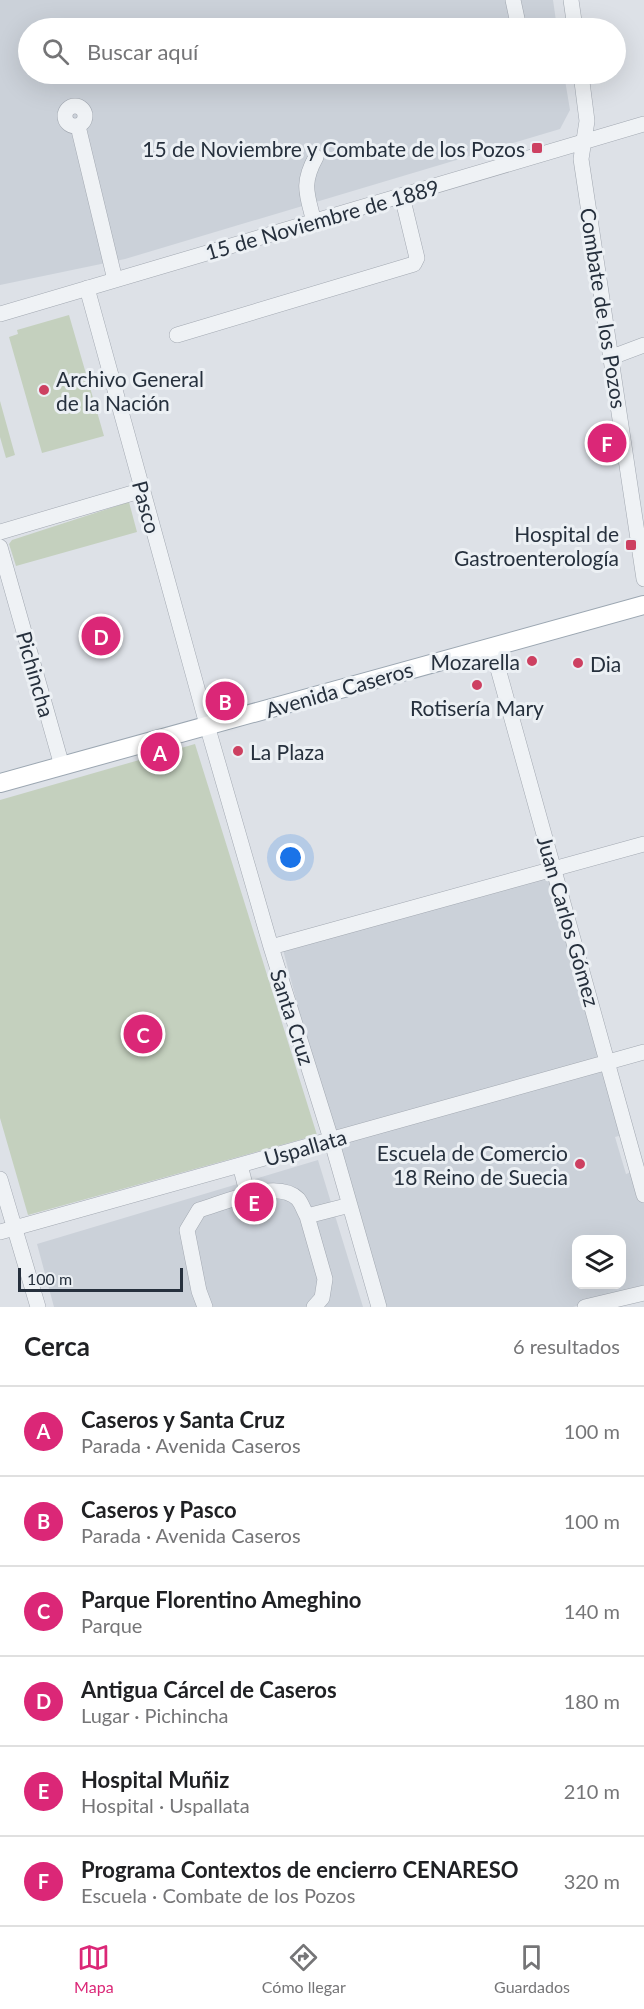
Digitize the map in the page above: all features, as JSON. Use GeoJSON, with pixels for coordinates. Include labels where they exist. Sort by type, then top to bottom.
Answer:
{"type":"FeatureCollection","features":[{"type":"Feature","properties":{"kind":"main road","name":"Avenida Caseros"},"geometry":{"type":"LineString","coordinates":[[0,783],[644,605]]}},
{"type":"Feature","properties":{"kind":"street"},"geometry":{"type":"LineString","coordinates":[[513,0],[517,18]]}},
{"type":"Feature","properties":{"kind":"street"},"geometry":{"type":"LineString","coordinates":[[522,0],[525,18]]}},
{"type":"Feature","properties":{"kind":"street"},"geometry":{"type":"LineString","coordinates":[[571,0],[574,18]]}},
{"type":"Feature","properties":{"kind":"street","name":"Combate de los Pozos"},"geometry":{"type":"LineString","coordinates":[[582,84],[587,121],[581,159],[644,579]]}},
{"type":"Feature","properties":{"kind":"street","name":"15 de Noviembre de 1889"},"geometry":{"type":"LineString","coordinates":[[0,314],[644,124]]}},
{"type":"Feature","properties":{"kind":"street"},"geometry":{"type":"LineString","coordinates":[[78,126],[116,280]]}},
{"type":"Feature","properties":{"kind":"street"},"geometry":{"type":"LineString","coordinates":[[314,222],[306,178],[316,157]]}},
{"type":"Feature","properties":{"kind":"street"},"geometry":{"type":"LineString","coordinates":[[177,335],[414,264],[417,258],[402,196]]}},
{"type":"Feature","properties":{"kind":"street","name":"Pasco"},"geometry":{"type":"LineString","coordinates":[[87,288],[207,726]]}},
{"type":"Feature","properties":{"kind":"street"},"geometry":{"type":"LineString","coordinates":[[612,357],[644,345]]}},
{"type":"Feature","properties":{"kind":"street"},"geometry":{"type":"LineString","coordinates":[[0,532],[143,490]]}},
{"type":"Feature","properties":{"kind":"street","name":"Pichincha"},"geometry":{"type":"LineString","coordinates":[[0,549],[62,766]]}},
{"type":"Feature","properties":{"kind":"street","name":"Juan Carlos Gómez"},"geometry":{"type":"LineString","coordinates":[[492,647],[644,1195]]}},
{"type":"Feature","properties":{"kind":"street","name":"Santa Cruz"},"geometry":{"type":"LineString","coordinates":[[207,726],[379,1307]]}},
{"type":"Feature","properties":{"kind":"street"},"geometry":{"type":"LineString","coordinates":[[271,947],[644,844]]}},
{"type":"Feature","properties":{"kind":"street","name":"Uspallata"},"geometry":{"type":"LineString","coordinates":[[8,1230],[644,1052]]}},
{"type":"Feature","properties":{"kind":"street"},"geometry":{"type":"LineString","coordinates":[[240,1165],[248,1196]]}},
{"type":"Feature","properties":{"kind":"street"},"geometry":{"type":"LineString","coordinates":[[0,1179],[8,1230],[38,1307]]}},
{"type":"Feature","properties":{"kind":"street"},"geometry":{"type":"LineString","coordinates":[[205,1307],[199,1291],[187,1230],[199,1210],[270,1190],[290,1194],[299,1200],[307,1216],[325,1279],[322,1298],[314,1307]]}},
{"type":"Feature","properties":{"kind":"street"},"geometry":{"type":"LineString","coordinates":[[307,1216],[350,1205]]}},
{"type":"Feature","properties":{"kind":"street"},"geometry":{"type":"LineString","coordinates":[[585,1307],[644,1293]]}},
{"type":"Feature","properties":{"kind":"shaded area"},"geometry":{"type":"Polygon","coordinates":[[[0,0],[553,0],[556,18],[18,18],[18,84],[566,84],[570,110],[560,129],[125,259],[0,285],[0,0]]]}},
{"type":"Feature","properties":{"kind":"shaded area"},"geometry":{"type":"Polygon","coordinates":[[[552,873],[626,1134],[615,1137],[626,1174],[635,1171],[644,1201],[644,1288],[573,1307],[377,1307],[282,946],[552,873]]]}},
{"type":"Feature","properties":{"kind":"shaded area"},"geometry":{"type":"Polygon","coordinates":[[[318,1160],[363,1307],[54,1307],[37,1244],[318,1160]]]}},
{"type":"Feature","properties":{"kind":"green space"},"geometry":{"type":"Polygon","coordinates":[[[69,315],[104,436],[42,453],[9,337],[18,334],[17,330],[69,315]]]}},
{"type":"Feature","properties":{"kind":"green space"},"geometry":{"type":"Polygon","coordinates":[[[0,401],[15,455],[6,458],[0,437],[0,401]]]}},
{"type":"Feature","properties":{"kind":"green space"},"geometry":{"type":"Polygon","coordinates":[[[129,502],[137,532],[16,566],[9,544],[12,540],[129,502]]]}},
{"type":"Feature","properties":{"kind":"green space"},"geometry":{"type":"Polygon","coordinates":[[[195,744],[317,1135],[28,1215],[0,1118],[0,800],[195,744]]]}},
{"type":"Feature","properties":{"kind":"place","name":"15 de Noviembre y Combate de los Pozos"},"geometry":{"type":"Point","coordinates":[537,148]}},
{"type":"Feature","properties":{"kind":"place","name":"Archivo General de la Nación"},"geometry":{"type":"Point","coordinates":[44,390]}},
{"type":"Feature","properties":{"kind":"place","name":"Programa Contextos de encierro CENARESO"},"geometry":{"type":"Point","coordinates":[607,443]}},
{"type":"Feature","properties":{"kind":"place","name":"Hospital de Gastroenterología"},"geometry":{"type":"Point","coordinates":[631,545]}},
{"type":"Feature","properties":{"kind":"place","name":"Antigua Cárcel de Caseros"},"geometry":{"type":"Point","coordinates":[101,636]}},
{"type":"Feature","properties":{"kind":"place","name":"Mozarella"},"geometry":{"type":"Point","coordinates":[532,661]}},
{"type":"Feature","properties":{"kind":"place","name":"Dia"},"geometry":{"type":"Point","coordinates":[578,663]}},
{"type":"Feature","properties":{"kind":"place","name":"Rotisería Mary"},"geometry":{"type":"Point","coordinates":[477,685]}},
{"type":"Feature","properties":{"kind":"place","name":"Caseros y Pasco"},"geometry":{"type":"Point","coordinates":[225,701]}},
{"type":"Feature","properties":{"kind":"place","name":"La Plaza"},"geometry":{"type":"Point","coordinates":[238,751]}},
{"type":"Feature","properties":{"kind":"place","name":"Caseros y Santa Cruz"},"geometry":{"type":"Point","coordinates":[160,752]}},
{"type":"Feature","properties":{"kind":"place","name":"Parque Florentino Ameghino"},"geometry":{"type":"Point","coordinates":[143,1034]}},
{"type":"Feature","properties":{"kind":"place","name":"Escuela de Comercio 18 Reino de Suecia"},"geometry":{"type":"Point","coordinates":[580,1164]}},
{"type":"Feature","properties":{"kind":"place","name":"Hospital Muñiz"},"geometry":{"type":"Point","coordinates":[254,1202]}}]}
